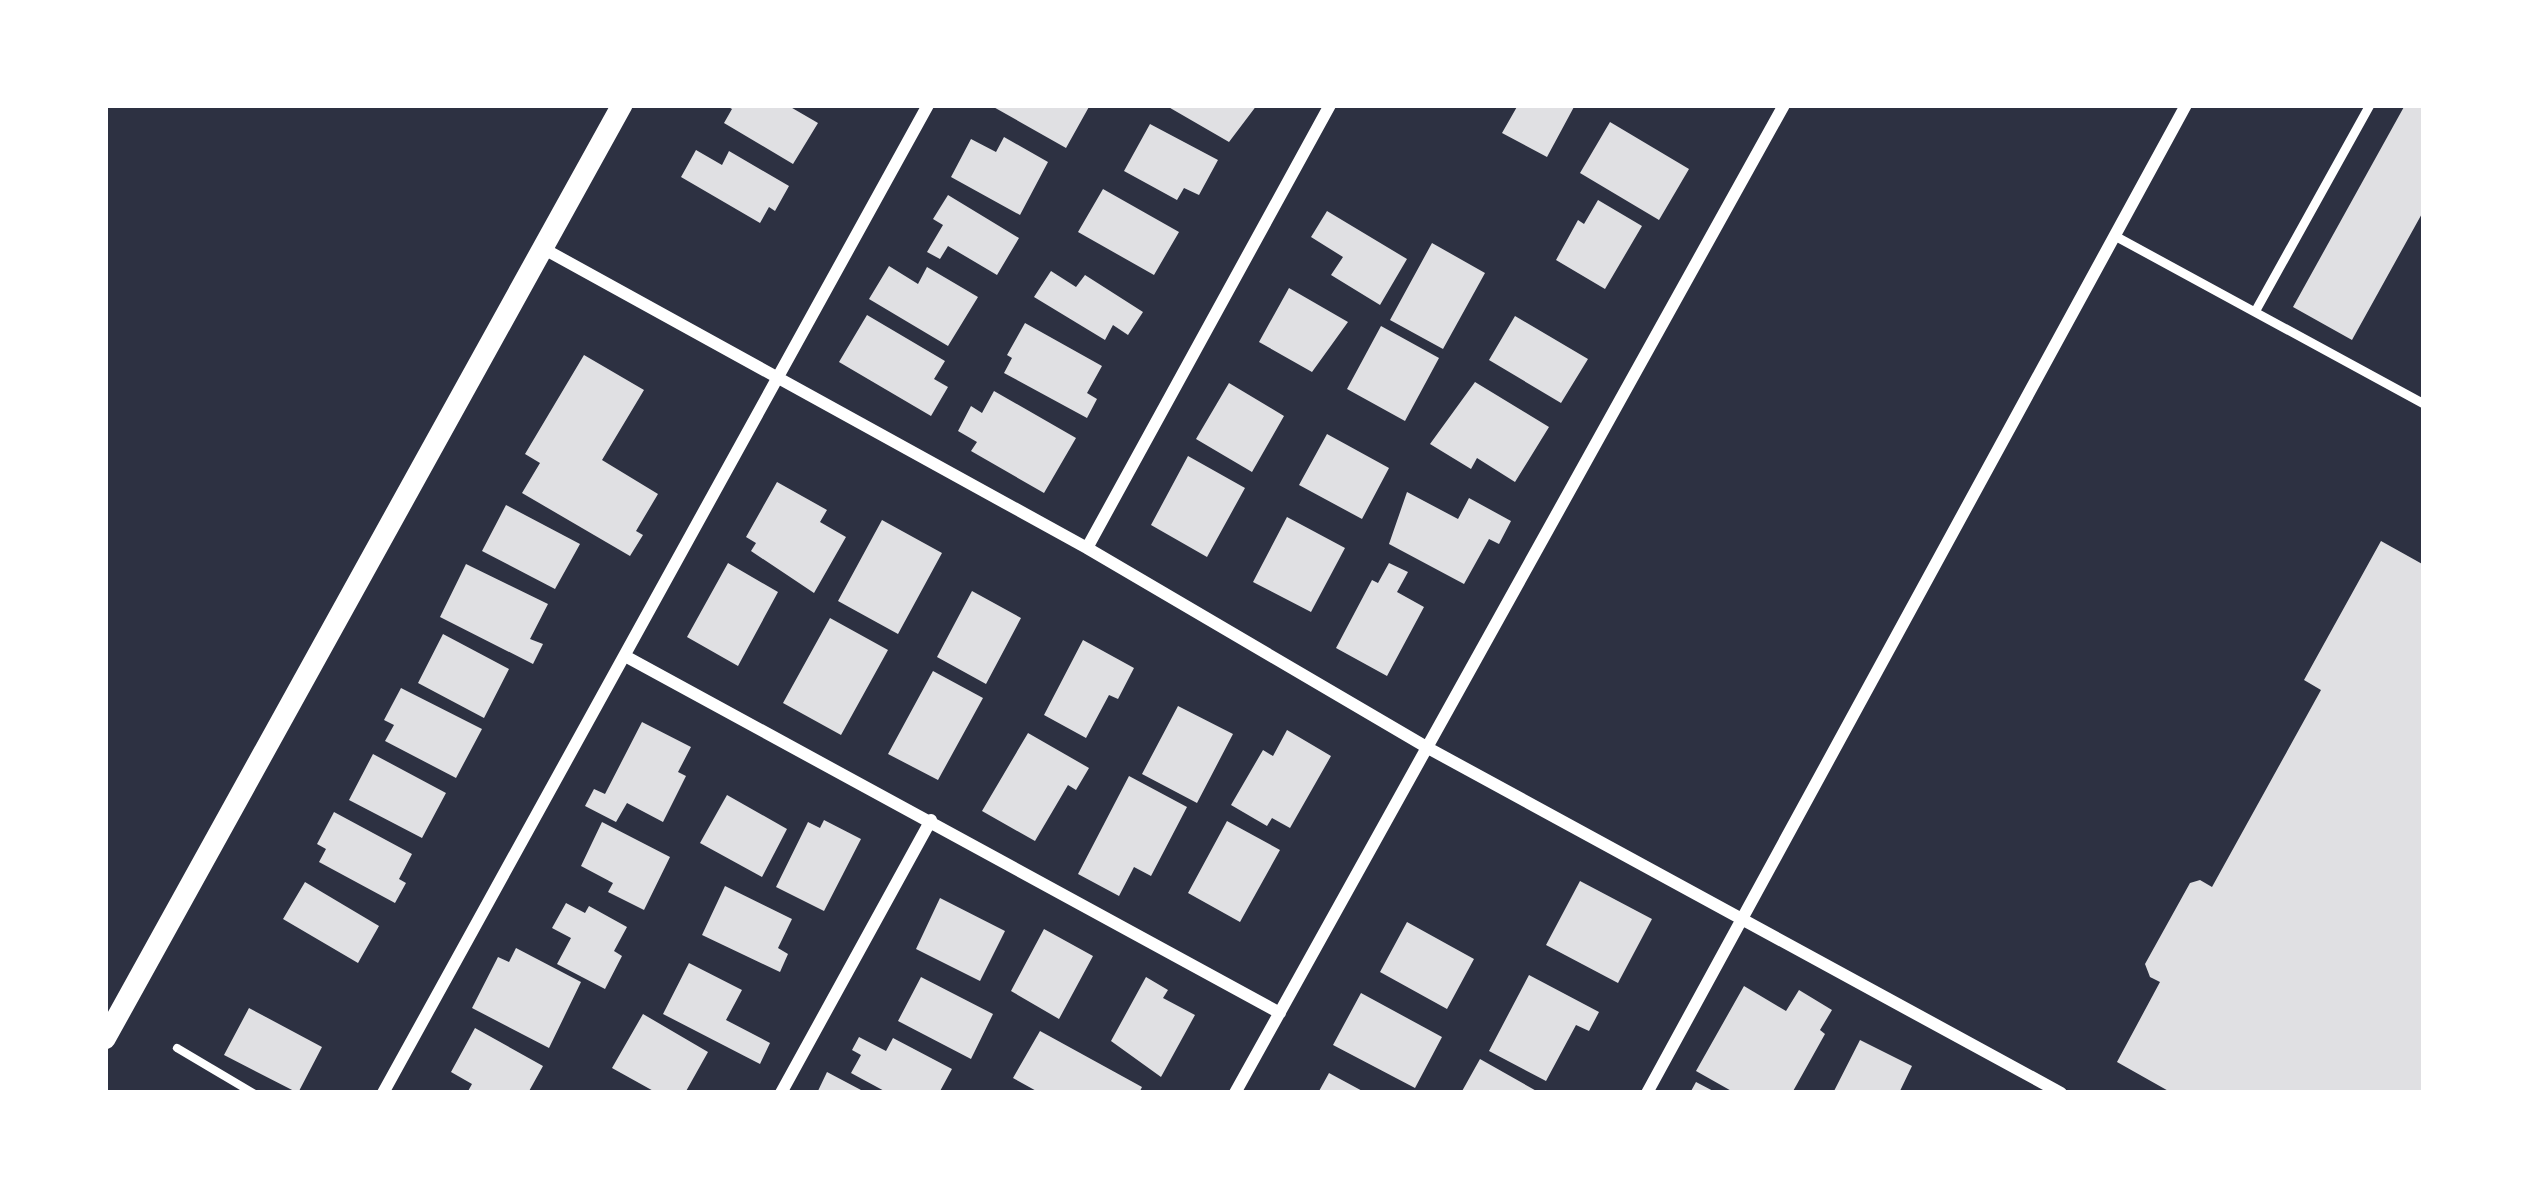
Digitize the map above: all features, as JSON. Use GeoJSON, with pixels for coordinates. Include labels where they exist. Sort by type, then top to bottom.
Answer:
{"type":"FeatureCollection","features":[{"type":"Feature","properties":{"kind":"street"},"geometry":{"type":"LineString","coordinates":[[105,1040],[111,1012],[546,250],[622,105]]}},
{"type":"Feature","properties":{"kind":"street"},"geometry":{"type":"LineString","coordinates":[[383,1093],[928,105]]}},
{"type":"Feature","properties":{"kind":"street"},"geometry":{"type":"LineString","coordinates":[[1087,548],[1330,105]]}},
{"type":"Feature","properties":{"kind":"street"},"geometry":{"type":"LineString","coordinates":[[1235,1093],[1784,105]]}},
{"type":"Feature","properties":{"kind":"street"},"geometry":{"type":"LineString","coordinates":[[1647,1093],[2186,105]]}},
{"type":"Feature","properties":{"kind":"street"},"geometry":{"type":"LineString","coordinates":[[546,250],[1087,548],[1428,748],[2061,1093]]}},
{"type":"Feature","properties":{"kind":"street"},"geometry":{"type":"LineString","coordinates":[[625,656],[1280,1013]]}},
{"type":"Feature","properties":{"kind":"street"},"geometry":{"type":"LineString","coordinates":[[781,1093],[931,820]]}},
{"type":"Feature","properties":{"kind":"lane"},"geometry":{"type":"LineString","coordinates":[[2255,312],[2370,105]]}},
{"type":"Feature","properties":{"kind":"lane"},"geometry":{"type":"LineString","coordinates":[[2115,236],[2424,404]]}},
{"type":"Feature","properties":{"kind":"path"},"geometry":{"type":"LineString","coordinates":[[177,1048],[253,1093]]}},
{"type":"Feature","properties":{"kind":"building"},"geometry":{"type":"Polygon","coordinates":[[[725,105],[787,105],[818,123],[793,164],[724,123],[732,109],[725,105]]]}},
{"type":"Feature","properties":{"kind":"building"},"geometry":{"type":"Polygon","coordinates":[[[990,105],[1090,105],[1066,148],[990,105]]]}},
{"type":"Feature","properties":{"kind":"building"},"geometry":{"type":"Polygon","coordinates":[[[1165,105],[1257,105],[1229,142],[1165,105]]]}},
{"type":"Feature","properties":{"kind":"building"},"geometry":{"type":"Polygon","coordinates":[[[1518,105],[1575,105],[1547,157],[1502,133],[1518,105]]]}},
{"type":"Feature","properties":{"kind":"building"},"geometry":{"type":"Polygon","coordinates":[[[2405,105],[2424,105],[2424,210],[2352,340],[2293,307],[2405,105]]]}},
{"type":"Feature","properties":{"kind":"building"},"geometry":{"type":"Polygon","coordinates":[[[1610,122],[1689,169],[1659,220],[1580,173],[1610,122]]]}},
{"type":"Feature","properties":{"kind":"building"},"geometry":{"type":"Polygon","coordinates":[[[1150,124],[1218,160],[1199,195],[1184,188],[1177,200],[1124,171],[1150,124]]]}},
{"type":"Feature","properties":{"kind":"building"},"geometry":{"type":"Polygon","coordinates":[[[1004,137],[1048,162],[1020,215],[951,177],[971,139],[996,152],[1004,137]]]}},
{"type":"Feature","properties":{"kind":"building"},"geometry":{"type":"Polygon","coordinates":[[[696,150],[722,165],[729,151],[789,186],[775,211],[769,207],[760,223],[681,177],[696,150]]]}},
{"type":"Feature","properties":{"kind":"building"},"geometry":{"type":"Polygon","coordinates":[[[1103,189],[1179,232],[1154,275],[1078,232],[1103,189]]]}},
{"type":"Feature","properties":{"kind":"building"},"geometry":{"type":"Polygon","coordinates":[[[948,195],[1019,238],[997,275],[948,246],[940,259],[927,252],[943,225],[933,219],[948,195]]]}},
{"type":"Feature","properties":{"kind":"building"},"geometry":{"type":"Polygon","coordinates":[[[1598,200],[1642,226],[1605,289],[1556,260],[1578,220],[1584,224],[1598,200]]]}},
{"type":"Feature","properties":{"kind":"building"},"geometry":{"type":"Polygon","coordinates":[[[1327,211],[1407,259],[1380,305],[1331,275],[1343,257],[1311,237],[1327,211]]]}},
{"type":"Feature","properties":{"kind":"building"},"geometry":{"type":"Polygon","coordinates":[[[1432,243],[1485,273],[1443,349],[1390,320],[1432,243]]]}},
{"type":"Feature","properties":{"kind":"building"},"geometry":{"type":"Polygon","coordinates":[[[889,266],[918,284],[927,267],[978,297],[948,346],[869,299],[889,266]]]}},
{"type":"Feature","properties":{"kind":"building"},"geometry":{"type":"Polygon","coordinates":[[[1051,271],[1076,287],[1085,275],[1143,312],[1128,335],[1113,325],[1105,340],[1034,297],[1051,271]]]}},
{"type":"Feature","properties":{"kind":"building"},"geometry":{"type":"Polygon","coordinates":[[[1289,288],[1348,322],[1312,372],[1259,342],[1289,288]]]}},
{"type":"Feature","properties":{"kind":"building"},"geometry":{"type":"Polygon","coordinates":[[[867,315],[945,361],[934,379],[948,387],[931,416],[839,362],[867,315]]]}},
{"type":"Feature","properties":{"kind":"building"},"geometry":{"type":"Polygon","coordinates":[[[1515,316],[1588,359],[1561,403],[1489,360],[1515,316]]]}},
{"type":"Feature","properties":{"kind":"building"},"geometry":{"type":"Polygon","coordinates":[[[1025,323],[1102,366],[1087,393],[1097,399],[1087,418],[1004,373],[1012,358],[1007,355],[1025,323]]]}},
{"type":"Feature","properties":{"kind":"building"},"geometry":{"type":"Polygon","coordinates":[[[1381,326],[1439,358],[1405,421],[1347,389],[1381,326]]]}},
{"type":"Feature","properties":{"kind":"building"},"geometry":{"type":"Polygon","coordinates":[[[584,355],[644,390],[602,460],[658,494],[636,531],[643,535],[630,556],[522,493],[540,463],[525,454],[584,355]]]}},
{"type":"Feature","properties":{"kind":"building"},"geometry":{"type":"Polygon","coordinates":[[[1475,382],[1549,427],[1515,482],[1477,458],[1471,469],[1430,444],[1475,382]]]}},
{"type":"Feature","properties":{"kind":"building"},"geometry":{"type":"Polygon","coordinates":[[[1229,383],[1284,416],[1252,472],[1196,439],[1229,383]]]}},
{"type":"Feature","properties":{"kind":"building"},"geometry":{"type":"Polygon","coordinates":[[[994,391],[1076,438],[1044,493],[971,451],[977,442],[958,431],[971,406],[982,413],[994,391]]]}},
{"type":"Feature","properties":{"kind":"building"},"geometry":{"type":"Polygon","coordinates":[[[1327,434],[1389,468],[1362,519],[1299,485],[1327,434]]]}},
{"type":"Feature","properties":{"kind":"building"},"geometry":{"type":"Polygon","coordinates":[[[1188,456],[1245,488],[1207,557],[1151,525],[1188,456]]]}},
{"type":"Feature","properties":{"kind":"building"},"geometry":{"type":"Polygon","coordinates":[[[777,482],[827,510],[820,522],[846,537],[814,593],[751,551],[756,543],[746,537],[777,482]]]}},
{"type":"Feature","properties":{"kind":"building"},"geometry":{"type":"Polygon","coordinates":[[[1407,492],[1458,519],[1469,498],[1511,521],[1499,544],[1489,539],[1464,584],[1389,544],[1407,492]]]}},
{"type":"Feature","properties":{"kind":"building"},"geometry":{"type":"Polygon","coordinates":[[[506,505],[580,544],[555,589],[482,551],[506,505]]]}},
{"type":"Feature","properties":{"kind":"building"},"geometry":{"type":"Polygon","coordinates":[[[1287,517],[1345,548],[1311,612],[1253,582],[1287,517]]]}},
{"type":"Feature","properties":{"kind":"building"},"geometry":{"type":"Polygon","coordinates":[[[882,520],[942,553],[898,634],[838,601],[882,520]]]}},
{"type":"Feature","properties":{"kind":"building"},"geometry":{"type":"Polygon","coordinates":[[[2381,541],[2424,565],[2424,1093],[2172,1093],[2117,1062],[2160,982],[2150,977],[2145,964],[2190,883],[2200,880],[2212,887],[2321,690],[2304,680],[2381,541]]]}},
{"type":"Feature","properties":{"kind":"building"},"geometry":{"type":"Polygon","coordinates":[[[728,563],[778,592],[738,666],[687,637],[728,563]]]}},
{"type":"Feature","properties":{"kind":"building"},"geometry":{"type":"Polygon","coordinates":[[[1389,563],[1408,572],[1397,592],[1424,607],[1387,676],[1336,648],[1372,580],[1378,583],[1389,563]]]}},
{"type":"Feature","properties":{"kind":"building"},"geometry":{"type":"Polygon","coordinates":[[[466,564],[548,604],[530,639],[543,644],[533,664],[440,617],[466,564]]]}},
{"type":"Feature","properties":{"kind":"building"},"geometry":{"type":"Polygon","coordinates":[[[972,591],[1021,618],[986,684],[937,657],[972,591]]]}},
{"type":"Feature","properties":{"kind":"building"},"geometry":{"type":"Polygon","coordinates":[[[830,618],[888,650],[841,735],[783,703],[830,618]]]}},
{"type":"Feature","properties":{"kind":"building"},"geometry":{"type":"Polygon","coordinates":[[[443,634],[509,669],[484,718],[418,683],[443,634]]]}},
{"type":"Feature","properties":{"kind":"building"},"geometry":{"type":"Polygon","coordinates":[[[1083,640],[1134,668],[1118,699],[1109,695],[1086,738],[1044,715],[1083,640]]]}},
{"type":"Feature","properties":{"kind":"building"},"geometry":{"type":"Polygon","coordinates":[[[933,671],[983,698],[938,780],[888,754],[933,671]]]}},
{"type":"Feature","properties":{"kind":"building"},"geometry":{"type":"Polygon","coordinates":[[[401,688],[482,729],[456,778],[385,741],[394,725],[384,720],[401,688]]]}},
{"type":"Feature","properties":{"kind":"building"},"geometry":{"type":"Polygon","coordinates":[[[1178,706],[1233,734],[1197,803],[1142,774],[1178,706]]]}},
{"type":"Feature","properties":{"kind":"building"},"geometry":{"type":"Polygon","coordinates":[[[642,722],[691,747],[678,772],[686,776],[663,822],[627,803],[616,822],[585,806],[594,789],[605,794],[642,722]]]}},
{"type":"Feature","properties":{"kind":"building"},"geometry":{"type":"Polygon","coordinates":[[[1287,730],[1331,756],[1290,828],[1272,818],[1267,826],[1231,805],[1263,750],[1273,756],[1287,730]]]}},
{"type":"Feature","properties":{"kind":"building"},"geometry":{"type":"Polygon","coordinates":[[[1028,733],[1089,768],[1076,790],[1068,785],[1035,841],[982,811],[1028,733]]]}},
{"type":"Feature","properties":{"kind":"building"},"geometry":{"type":"Polygon","coordinates":[[[373,754],[446,793],[422,838],[349,800],[373,754]]]}},
{"type":"Feature","properties":{"kind":"building"},"geometry":{"type":"Polygon","coordinates":[[[1129,776],[1187,807],[1151,876],[1134,867],[1119,896],[1078,874],[1129,776]]]}},
{"type":"Feature","properties":{"kind":"building"},"geometry":{"type":"Polygon","coordinates":[[[727,795],[787,829],[762,877],[700,843],[727,795]]]}},
{"type":"Feature","properties":{"kind":"building"},"geometry":{"type":"Polygon","coordinates":[[[334,812],[412,854],[399,879],[406,883],[395,903],[319,862],[326,849],[317,844],[334,812]]]}},
{"type":"Feature","properties":{"kind":"building"},"geometry":{"type":"Polygon","coordinates":[[[824,820],[861,839],[824,911],[776,887],[808,822],[820,828],[824,820]]]}},
{"type":"Feature","properties":{"kind":"building"},"geometry":{"type":"Polygon","coordinates":[[[1227,821],[1280,850],[1240,922],[1188,893],[1227,821]]]}},
{"type":"Feature","properties":{"kind":"building"},"geometry":{"type":"Polygon","coordinates":[[[602,822],[670,857],[644,910],[608,892],[613,883],[581,866],[602,822]]]}},
{"type":"Feature","properties":{"kind":"building"},"geometry":{"type":"Polygon","coordinates":[[[1580,881],[1652,919],[1618,983],[1546,945],[1580,881]]]}},
{"type":"Feature","properties":{"kind":"building"},"geometry":{"type":"Polygon","coordinates":[[[305,882],[379,926],[358,963],[283,919],[305,882]]]}},
{"type":"Feature","properties":{"kind":"building"},"geometry":{"type":"Polygon","coordinates":[[[725,886],[792,919],[778,948],[788,954],[780,972],[702,935],[725,886]]]}},
{"type":"Feature","properties":{"kind":"building"},"geometry":{"type":"Polygon","coordinates":[[[940,898],[1005,931],[980,981],[916,949],[940,898]]]}},
{"type":"Feature","properties":{"kind":"building"},"geometry":{"type":"Polygon","coordinates":[[[566,903],[585,913],[589,906],[627,927],[614,951],[622,956],[605,989],[557,964],[571,938],[552,928],[566,903]]]}},
{"type":"Feature","properties":{"kind":"building"},"geometry":{"type":"Polygon","coordinates":[[[1407,922],[1474,959],[1447,1009],[1380,972],[1407,922]]]}},
{"type":"Feature","properties":{"kind":"building"},"geometry":{"type":"Polygon","coordinates":[[[1044,929],[1093,956],[1059,1019],[1011,991],[1044,929]]]}},
{"type":"Feature","properties":{"kind":"building"},"geometry":{"type":"Polygon","coordinates":[[[516,948],[581,982],[549,1048],[472,1008],[498,957],[509,962],[516,948]]]}},
{"type":"Feature","properties":{"kind":"building"},"geometry":{"type":"Polygon","coordinates":[[[689,963],[742,990],[726,1020],[770,1043],[760,1064],[663,1014],[689,963]]]}},
{"type":"Feature","properties":{"kind":"building"},"geometry":{"type":"Polygon","coordinates":[[[1529,975],[1599,1012],[1589,1031],[1576,1025],[1546,1081],[1489,1051],[1529,975]]]}},
{"type":"Feature","properties":{"kind":"building"},"geometry":{"type":"Polygon","coordinates":[[[921,977],[993,1014],[971,1059],[898,1021],[921,977]]]}},
{"type":"Feature","properties":{"kind":"building"},"geometry":{"type":"Polygon","coordinates":[[[1146,977],[1168,990],[1163,998],[1195,1015],[1161,1077],[1111,1041],[1146,977]]]}},
{"type":"Feature","properties":{"kind":"building"},"geometry":{"type":"Polygon","coordinates":[[[1744,986],[1786,1011],[1799,990],[1832,1010],[1820,1030],[1825,1034],[1792,1093],[1735,1093],[1696,1071],[1744,986]]]}},
{"type":"Feature","properties":{"kind":"building"},"geometry":{"type":"Polygon","coordinates":[[[1361,993],[1442,1037],[1415,1088],[1333,1045],[1361,993]]]}},
{"type":"Feature","properties":{"kind":"building"},"geometry":{"type":"Polygon","coordinates":[[[249,1008],[322,1047],[298,1093],[224,1055],[249,1008]]]}},
{"type":"Feature","properties":{"kind":"building"},"geometry":{"type":"Polygon","coordinates":[[[643,1014],[708,1052],[685,1093],[657,1093],[612,1068],[643,1014]]]}},
{"type":"Feature","properties":{"kind":"building"},"geometry":{"type":"Polygon","coordinates":[[[475,1028],[543,1066],[528,1093],[467,1093],[472,1084],[451,1072],[475,1028]]]}},
{"type":"Feature","properties":{"kind":"building"},"geometry":{"type":"Polygon","coordinates":[[[1040,1031],[1142,1087],[1139,1093],[1040,1093],[1013,1078],[1040,1031]]]}},
{"type":"Feature","properties":{"kind":"building"},"geometry":{"type":"Polygon","coordinates":[[[859,1037],[886,1051],[893,1038],[952,1069],[939,1093],[888,1093],[851,1073],[861,1055],[852,1050],[859,1037]]]}},
{"type":"Feature","properties":{"kind":"building"},"geometry":{"type":"Polygon","coordinates":[[[1860,1040],[1912,1066],[1899,1093],[1833,1093],[1860,1040]]]}},
{"type":"Feature","properties":{"kind":"building"},"geometry":{"type":"Polygon","coordinates":[[[1480,1059],[1540,1093],[1461,1093],[1480,1059]]]}},
{"type":"Feature","properties":{"kind":"building"},"geometry":{"type":"Polygon","coordinates":[[[827,1072],[861,1090],[860,1093],[817,1093],[827,1072]]]}},
{"type":"Feature","properties":{"kind":"building"},"geometry":{"type":"Polygon","coordinates":[[[1329,1073],[1366,1093],[1318,1093],[1329,1073]]]}},
{"type":"Feature","properties":{"kind":"building"},"geometry":{"type":"Polygon","coordinates":[[[1696,1082],[1717,1093],[1690,1093],[1696,1082]]]}}]}
